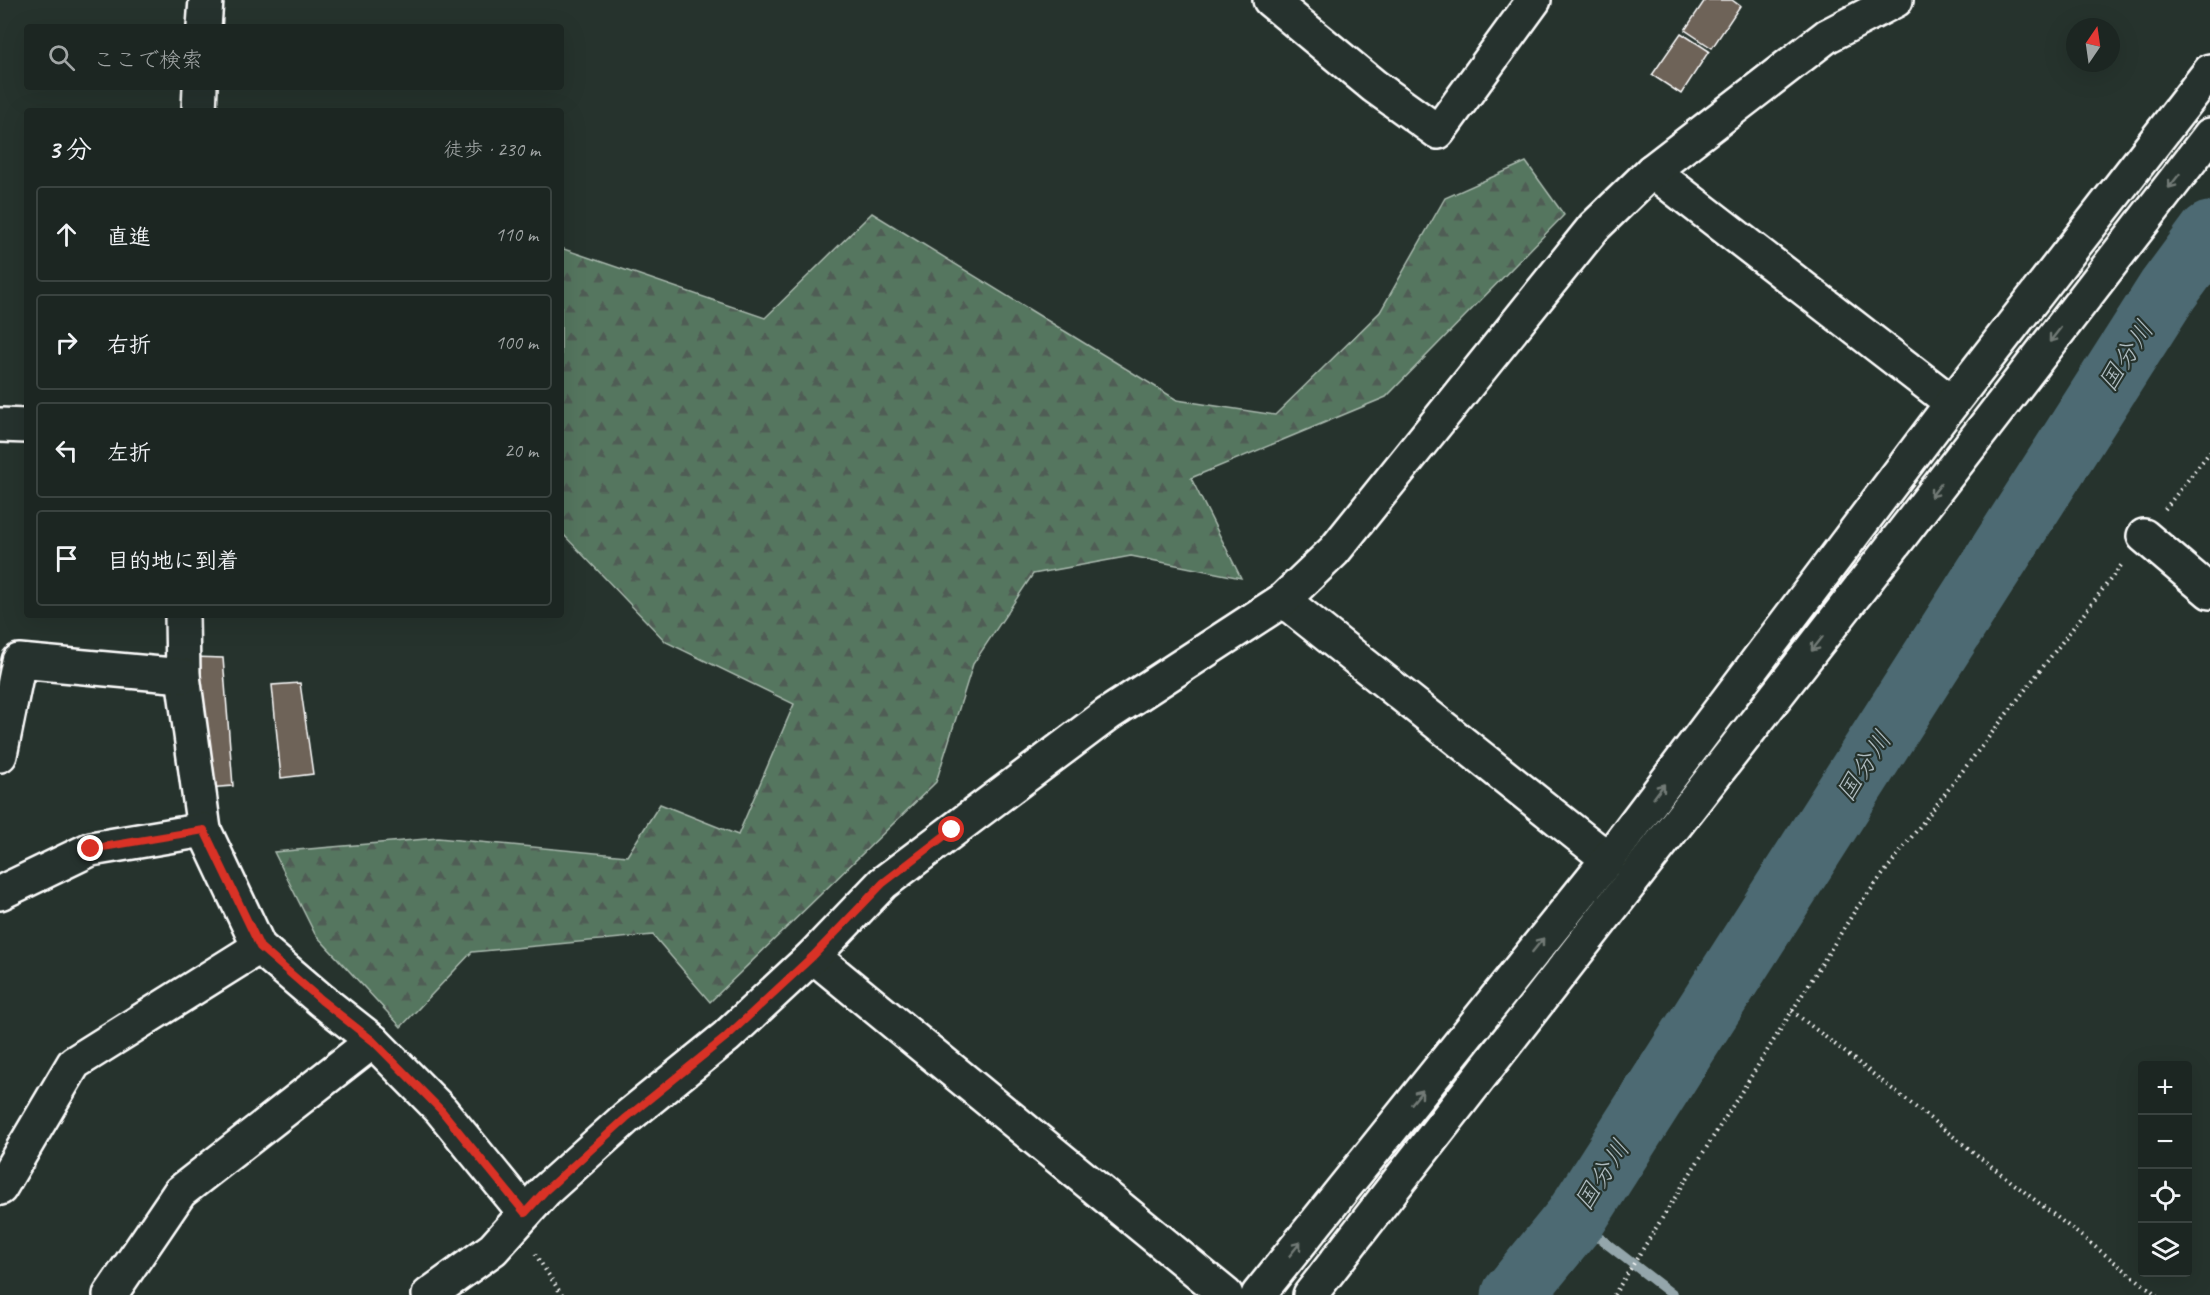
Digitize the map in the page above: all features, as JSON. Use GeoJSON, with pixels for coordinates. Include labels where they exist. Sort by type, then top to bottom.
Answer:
{"type":"FeatureCollection","features":[{"type":"Feature","properties":{"kind":"street"},"geometry":{"type":"LineString","coordinates":[[204,24],[206,0]]}},
{"type":"Feature","properties":{"kind":"street"},"geometry":{"type":"LineString","coordinates":[[1270,0],[1374,86],[1438,132],[1534,0]]}},
{"type":"Feature","properties":{"kind":"street"},"geometry":{"type":"LineString","coordinates":[[429,1295],[493,1249],[545,1191],[626,1118],[726,1037],[813,956],[883,883],[1108,714],[1283,600],[1334,551],[1594,227],[1652,171],[1827,36],[1896,0]]}},
{"type":"Feature","properties":{"kind":"street"},"geometry":{"type":"LineString","coordinates":[[1258,1295],[1608,859],[1952,403],[2210,71]]}},
{"type":"Feature","properties":{"kind":"street"},"geometry":{"type":"LineString","coordinates":[[199,108],[200,90]]}},
{"type":"Feature","properties":{"kind":"street"},"geometry":{"type":"LineString","coordinates":[[1310,1295],[1888,553],[2210,135]]}},
{"type":"Feature","properties":{"kind":"street"},"geometry":{"type":"LineString","coordinates":[[1652,171],[1952,403]]}},
{"type":"Feature","properties":{"kind":"street"},"geometry":{"type":"LineString","coordinates":[[0,425],[24,426]]}},
{"type":"Feature","properties":{"kind":"street"},"geometry":{"type":"LineString","coordinates":[[2144,536],[2210,592]]}},
{"type":"Feature","properties":{"kind":"street"},"geometry":{"type":"LineString","coordinates":[[1283,600],[1608,859]]}},
{"type":"Feature","properties":{"kind":"street"},"geometry":{"type":"LineString","coordinates":[[182,618],[183,676],[204,830],[260,947],[373,1041],[441,1110],[525,1213]]}},
{"type":"Feature","properties":{"kind":"street"},"geometry":{"type":"LineString","coordinates":[[0,755],[9,660],[183,676]]}},
{"type":"Feature","properties":{"kind":"street"},"geometry":{"type":"LineString","coordinates":[[0,894],[91,849],[204,830]]}},
{"type":"Feature","properties":{"kind":"street"},"geometry":{"type":"LineString","coordinates":[[0,1188],[74,1063],[260,947]]}},
{"type":"Feature","properties":{"kind":"street"},"geometry":{"type":"LineString","coordinates":[[813,956],[1226,1295]]}},
{"type":"Feature","properties":{"kind":"street"},"geometry":{"type":"LineString","coordinates":[[110,1295],[180,1192],[373,1041]]}},
{"type":"Feature","properties":{"kind":"path"},"geometry":{"type":"LineString","coordinates":[[1614,1295],[1856,909],[2210,452]]}},
{"type":"Feature","properties":{"kind":"path"},"geometry":{"type":"LineString","coordinates":[[1792,1011],[2157,1295]]}},
{"type":"Feature","properties":{"kind":"path"},"geometry":{"type":"LineString","coordinates":[[525,1213],[528,1242],[562,1295]]}},
{"type":"Feature","properties":{"kind":"green space"},"geometry":{"type":"Polygon","coordinates":[[[1526,162],[1564,215],[1386,397],[1191,478],[1241,578],[1131,556],[1033,574],[973,664],[936,782],[710,1002],[653,935],[472,952],[401,1027],[315,934],[274,852],[438,838],[627,856],[660,804],[738,835],[794,704],[666,642],[564,535],[564,249],[765,318],[872,213],[1177,400],[1275,415],[1380,312],[1445,198],[1526,162]]]}},
{"type":"Feature","properties":{"kind":"building"},"geometry":{"type":"Polygon","coordinates":[[[1705,0],[1732,0],[1740,6],[1712,48],[1685,30],[1705,0]]]}},
{"type":"Feature","properties":{"kind":"building"},"geometry":{"type":"Polygon","coordinates":[[[1681,33],[1709,51],[1681,94],[1652,75],[1681,33]]]}},
{"type":"Feature","properties":{"kind":"building"},"geometry":{"type":"Polygon","coordinates":[[[193,657],[223,658],[233,786],[206,788],[193,657]]]}},
{"type":"Feature","properties":{"kind":"building"},"geometry":{"type":"Polygon","coordinates":[[[300,683],[313,774],[281,778],[272,685],[300,683]]]}},
{"type":"Feature","properties":{"kind":"waterway","name":"国分川"},"geometry":{"type":"LineString","coordinates":[[1513,1295],[1575,1219],[2168,290],[2210,233]]}},
{"type":"Feature","properties":{"kind":"waterway"},"geometry":{"type":"LineString","coordinates":[[1575,1219],[1673,1295]]}},
{"type":"Feature","properties":{"kind":"route"},"geometry":{"type":"LineString","coordinates":[[91,849],[204,830],[260,947],[373,1041],[441,1110],[525,1213],[545,1191],[626,1118],[726,1037],[813,956],[883,883],[952,830]]}}]}
